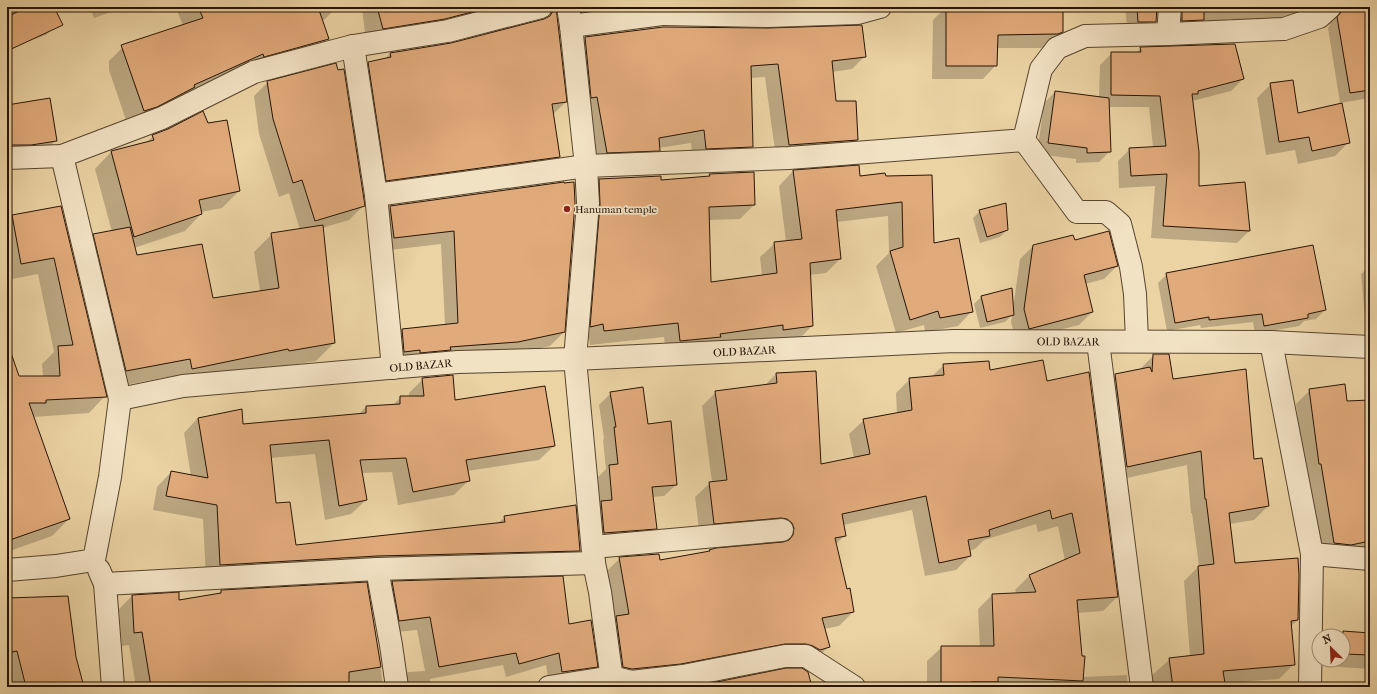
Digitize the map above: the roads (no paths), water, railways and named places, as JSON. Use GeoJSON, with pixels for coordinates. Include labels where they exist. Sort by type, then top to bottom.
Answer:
{"type":"FeatureCollection","features":[{"type":"Feature","properties":{"kind":"street"},"geometry":{"type":"LineString","coordinates":[[7,158],[62,156],[162,118],[254,72],[353,46],[448,31],[541,7]]}},
{"type":"Feature","properties":{"kind":"street"},"geometry":{"type":"LineString","coordinates":[[613,682],[593,555],[575,359],[588,203],[586,166],[570,17],[662,10],[768,16],[858,13],[880,7]]}},
{"type":"Feature","properties":{"kind":"street"},"geometry":{"type":"LineString","coordinates":[[1168,34],[1170,7]]}},
{"type":"Feature","properties":{"kind":"street"},"geometry":{"type":"LineString","coordinates":[[1024,140],[1041,68],[1057,48],[1085,36],[1284,29],[1319,17],[1330,7]]}},
{"type":"Feature","properties":{"kind":"street"},"geometry":{"type":"LineString","coordinates":[[353,46],[376,195],[393,368]]}},
{"type":"Feature","properties":{"kind":"street"},"geometry":{"type":"LineString","coordinates":[[376,195],[586,166],[789,158],[1024,140]]}},
{"type":"Feature","properties":{"kind":"street"},"geometry":{"type":"LineString","coordinates":[[1024,140],[1078,212],[1106,212],[1120,224],[1131,266],[1135,294],[1137,341]]}},
{"type":"Feature","properties":{"kind":"street"},"geometry":{"type":"LineString","coordinates":[[62,156],[120,399],[110,477],[94,560],[105,584],[113,687]]}},
{"type":"Feature","properties":{"kind":"street","name":"OLD BAZAR"},"geometry":{"type":"LineString","coordinates":[[120,399],[182,386],[458,362],[575,359],[954,341],[1271,342],[1370,347]]}},
{"type":"Feature","properties":{"kind":"street"},"geometry":{"type":"LineString","coordinates":[[1098,342],[1142,687]]}},
{"type":"Feature","properties":{"kind":"street"},"geometry":{"type":"LineString","coordinates":[[1271,342],[1312,554],[1310,687]]}},
{"type":"Feature","properties":{"kind":"street"},"geometry":{"type":"LineString","coordinates":[[105,584],[593,555],[782,530]]}},
{"type":"Feature","properties":{"kind":"street"},"geometry":{"type":"LineString","coordinates":[[1312,554],[1370,559]]}},
{"type":"Feature","properties":{"kind":"street"},"geometry":{"type":"LineString","coordinates":[[7,570],[56,566],[94,560]]}},
{"type":"Feature","properties":{"kind":"street"},"geometry":{"type":"LineString","coordinates":[[376,569],[391,645],[397,687]]}},
{"type":"Feature","properties":{"kind":"street"},"geometry":{"type":"LineString","coordinates":[[549,687],[632,682],[682,676],[785,656],[806,656],[854,687]]}},
{"type":"Feature","properties":{"kind":"place","name":"Hanuman temple"},"geometry":{"type":"Point","coordinates":[567,209]}}]}
